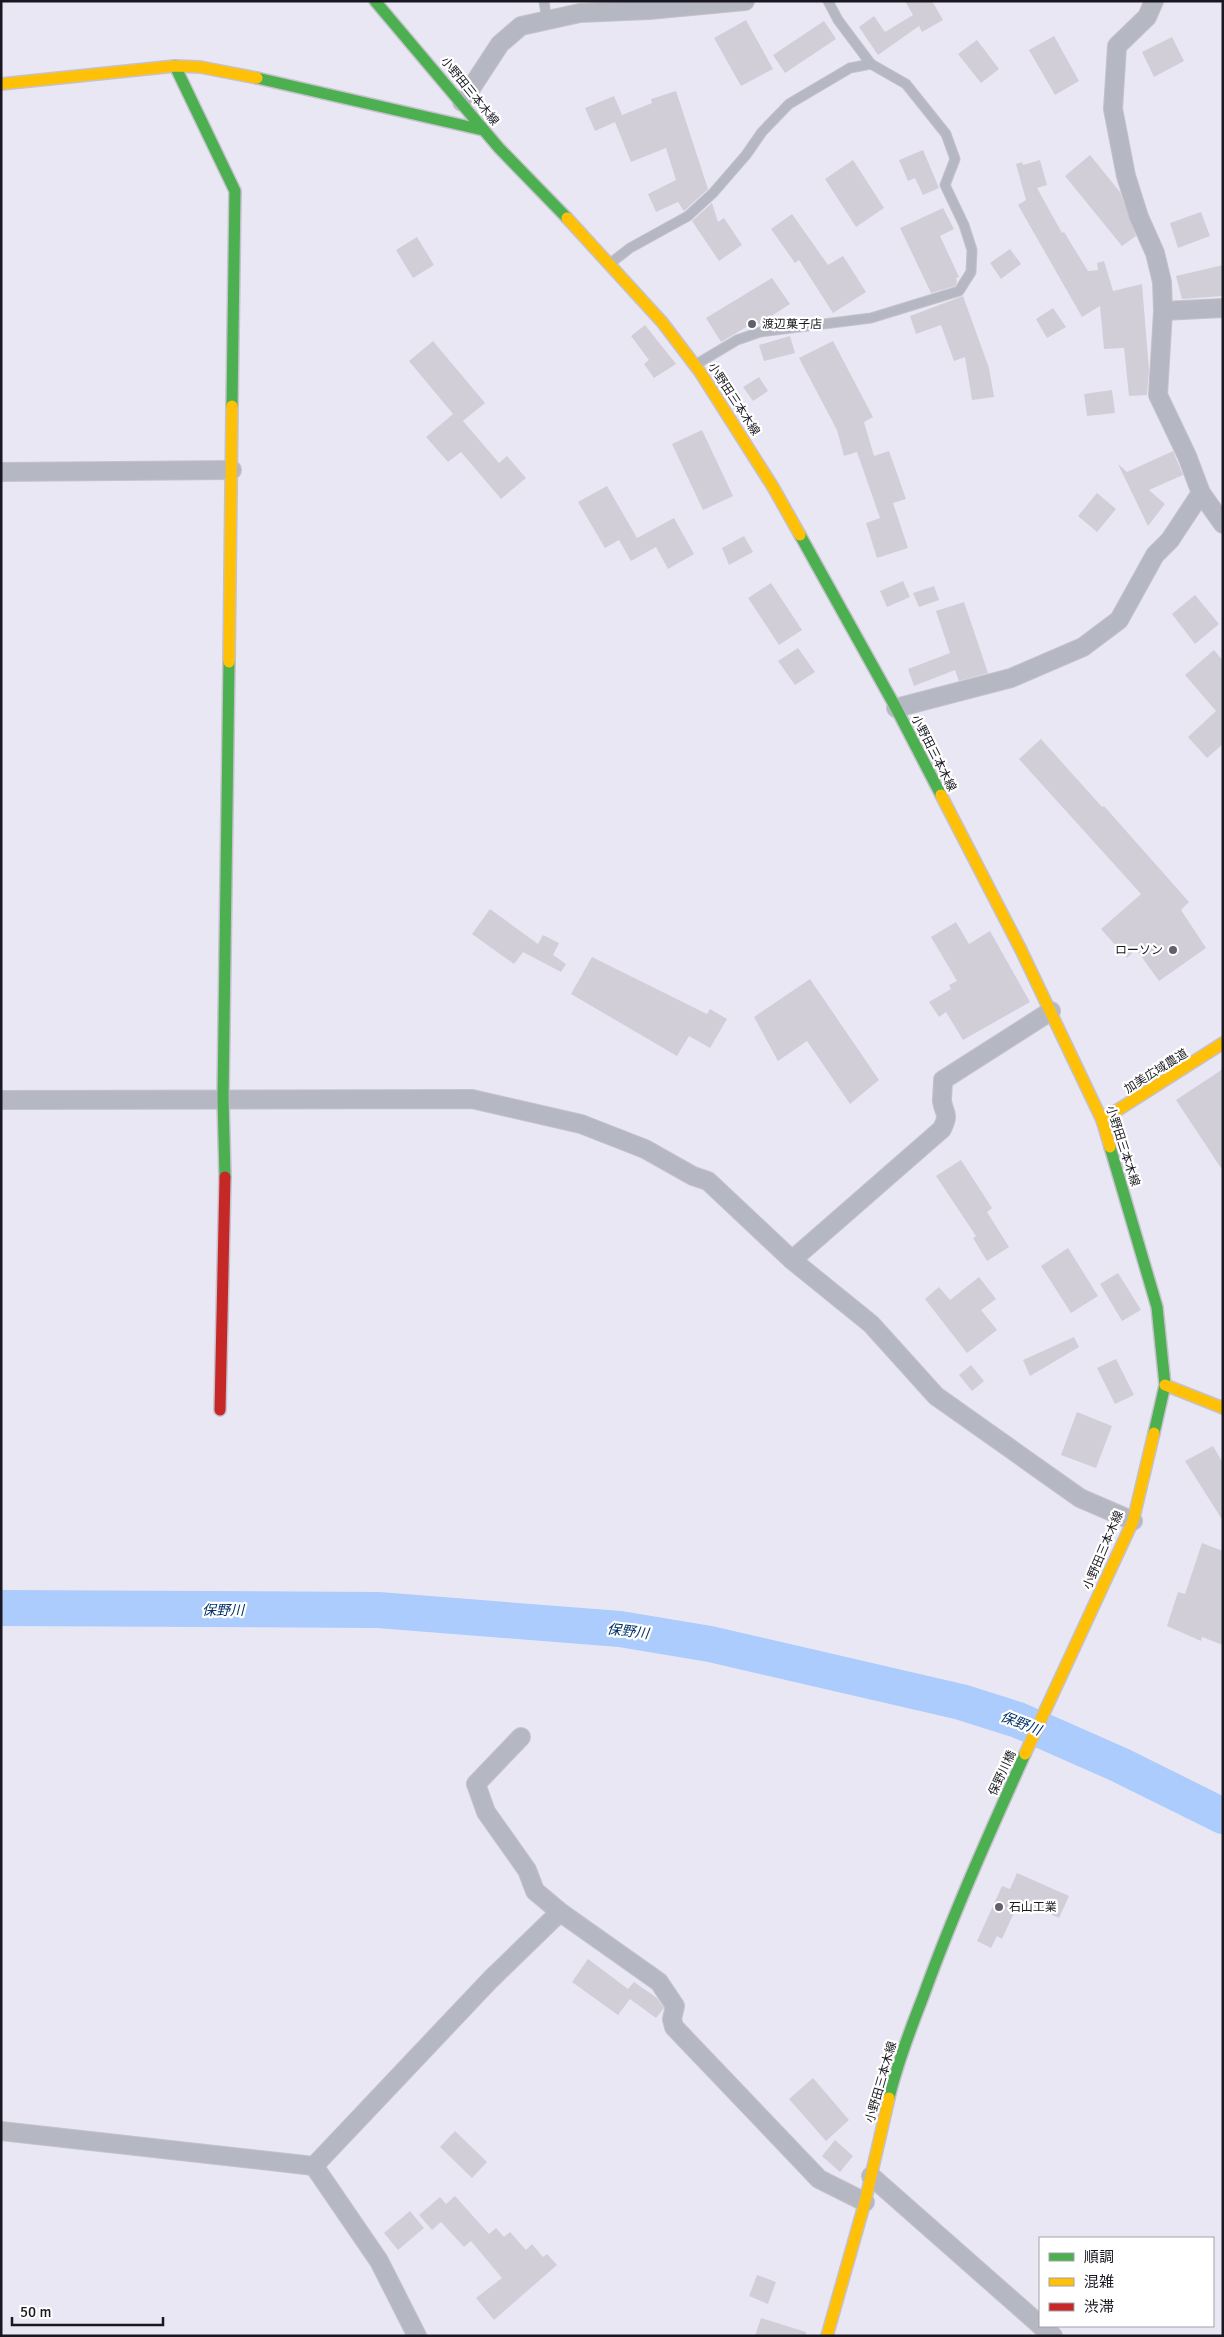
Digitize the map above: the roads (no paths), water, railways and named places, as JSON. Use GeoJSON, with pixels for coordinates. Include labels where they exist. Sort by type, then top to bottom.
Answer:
{"type":"FeatureCollection","features":[{"type":"Feature","properties":{"kind":"main road","name":"小野田三本木線"},"geometry":{"type":"LineString","coordinates":[[376,1],[462,102],[483,130],[610,264],[662,322],[695,365],[773,486],[896,708],[1051,1011],[1102,1120],[1157,1307],[1165,1384],[1133,1520],[1082,1633]]}},
{"type":"Feature","properties":{"kind":"main road"},"geometry":{"type":"LineString","coordinates":[[175,66],[236,191],[223,1098],[225,1178],[220,1410]]}},
{"type":"Feature","properties":{"kind":"main road"},"geometry":{"type":"LineString","coordinates":[[1,84],[122,70],[175,66],[200,67],[246,75],[483,130]]}},
{"type":"Feature","properties":{"kind":"main road","name":"加美広域農道"},"geometry":{"type":"LineString","coordinates":[[1102,1120],[1223,1043]]}},
{"type":"Feature","properties":{"kind":"main road"},"geometry":{"type":"LineString","coordinates":[[1165,1384],[1223,1408]]}},
{"type":"Feature","properties":{"kind":"main road","name":"保野川橋"},"geometry":{"type":"LineString","coordinates":[[984,1844],[1082,1633]]}},
{"type":"Feature","properties":{"kind":"main road","name":"小野田三本木線"},"geometry":{"type":"LineString","coordinates":[[827,2336],[865,2202],[895,2074],[943,1941],[984,1844]]}},
{"type":"Feature","properties":{"kind":"street"},"geometry":{"type":"LineString","coordinates":[[462,102],[500,44],[521,26],[580,14],[745,1]]}},
{"type":"Feature","properties":{"kind":"street"},"geometry":{"type":"LineString","coordinates":[[1154,1],[1147,17],[1117,46],[1113,109],[1126,176],[1139,217],[1155,253],[1160,272],[1163,311],[1158,395],[1187,456],[1201,493],[1223,524]]}},
{"type":"Feature","properties":{"kind":"street"},"geometry":{"type":"LineString","coordinates":[[1163,311],[1223,308]]}},
{"type":"Feature","properties":{"kind":"street"},"geometry":{"type":"LineString","coordinates":[[1,472],[232,470]]}},
{"type":"Feature","properties":{"kind":"street"},"geometry":{"type":"LineString","coordinates":[[896,708],[1011,678],[1083,647],[1119,620],[1155,555],[1170,540],[1201,493]]}},
{"type":"Feature","properties":{"kind":"street"},"geometry":{"type":"LineString","coordinates":[[792,1260],[942,1129],[947,1113],[942,1100],[944,1094],[943,1080],[1051,1011]]}},
{"type":"Feature","properties":{"kind":"street"},"geometry":{"type":"LineString","coordinates":[[1,1100],[223,1098],[472,1099],[581,1124],[645,1148],[694,1176],[708,1181],[792,1260],[870,1324],[936,1396],[1080,1498],[1133,1520]]}},
{"type":"Feature","properties":{"kind":"street"},"geometry":{"type":"LineString","coordinates":[[521,1737],[476,1784],[486,1812],[527,1870],[535,1891],[560,1912],[659,1982],[675,2006],[672,2019],[674,2027],[819,2179],[865,2202]]}},
{"type":"Feature","properties":{"kind":"street"},"geometry":{"type":"LineString","coordinates":[[314,2166],[484,1986],[560,1912]]}},
{"type":"Feature","properties":{"kind":"street"},"geometry":{"type":"LineString","coordinates":[[1,2132],[314,2166],[379,2261],[417,2336]]}},
{"type":"Feature","properties":{"kind":"street"},"geometry":{"type":"LineString","coordinates":[[871,2176],[1039,2323]]}},
{"type":"Feature","properties":{"kind":"street"},"geometry":{"type":"LineString","coordinates":[[1043,2327],[1053,2336]]}},
{"type":"Feature","properties":{"kind":"lane"},"geometry":{"type":"LineString","coordinates":[[544,1],[547,22]]}},
{"type":"Feature","properties":{"kind":"lane"},"geometry":{"type":"LineString","coordinates":[[695,365],[737,340],[760,332],[871,318],[959,291],[971,272],[972,250],[964,225],[945,185],[955,159],[946,134],[906,84],[871,64],[838,20],[828,1]]}},
{"type":"Feature","properties":{"kind":"lane"},"geometry":{"type":"LineString","coordinates":[[610,264],[630,248],[688,216],[713,193],[746,155],[762,132],[789,104],[850,68],[871,64]]}},
{"type":"Feature","properties":{"kind":"waterway","name":"保野川"},"geometry":{"type":"LineString","coordinates":[[1,1608],[378,1610],[620,1629],[710,1644],[961,1702],[1018,1720],[1120,1765],[1223,1816]]}},
{"type":"Feature","properties":{"kind":"place","name":"渡辺菓子店"},"geometry":{"type":"Point","coordinates":[752,324]}},
{"type":"Feature","properties":{"kind":"place","name":"ローソン"},"geometry":{"type":"Point","coordinates":[1173,950]}},
{"type":"Feature","properties":{"kind":"place","name":"石山工業"},"geometry":{"type":"Point","coordinates":[999,1907]}}]}
